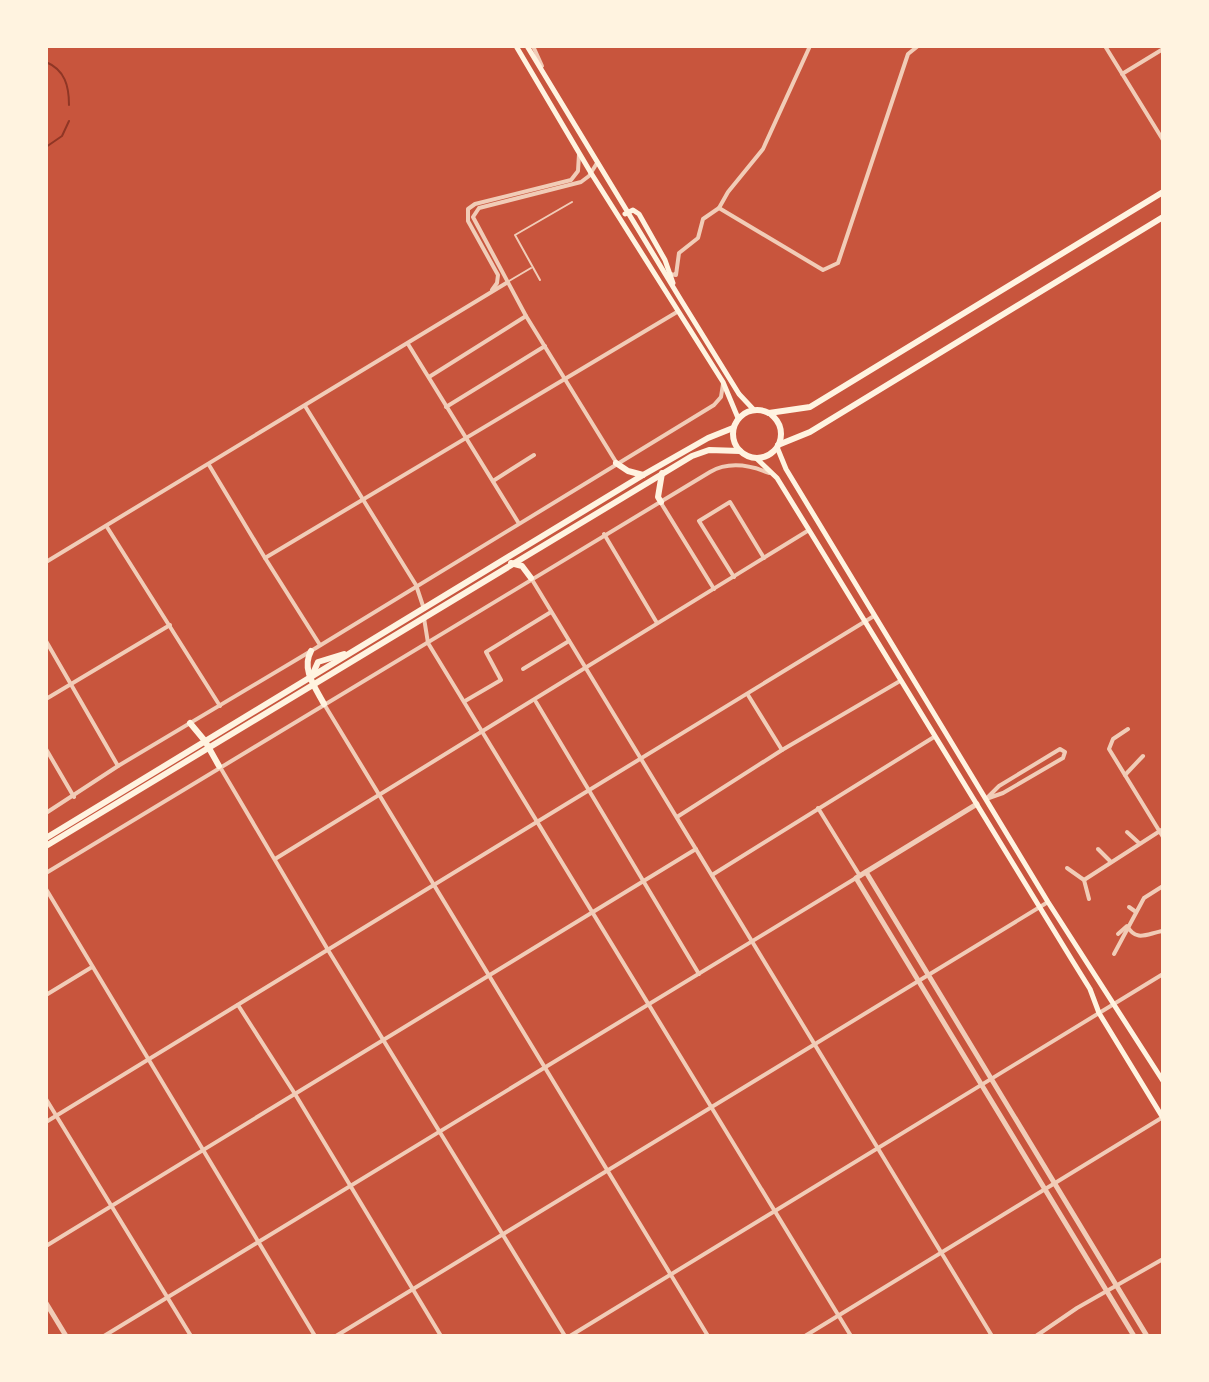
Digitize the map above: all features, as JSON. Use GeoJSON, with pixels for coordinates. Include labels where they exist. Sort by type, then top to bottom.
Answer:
{"type":"FeatureCollection","features":[{"type":"Feature","properties":{"kind":"main road"},"geometry":{"type":"LineString","coordinates":[[516,46],[591,173],[723,382],[738,418]]}},
{"type":"Feature","properties":{"kind":"main road"},"geometry":{"type":"LineString","coordinates":[[530,46],[675,292],[739,394],[754,410],[769,413],[810,407],[1163,192]]}},
{"type":"Feature","properties":{"kind":"main road"},"geometry":{"type":"LineString","coordinates":[[620,217],[633,210],[639,214],[665,260],[675,292]]}},
{"type":"Feature","properties":{"kind":"main road"},"geometry":{"type":"LineString","coordinates":[[756,458],[769,455],[778,446],[810,432],[1163,217]]}},
{"type":"Feature","properties":{"kind":"main road"},"geometry":{"type":"LineString","coordinates":[[740,451],[734,440],[733,428],[738,418],[754,410]]}},
{"type":"Feature","properties":{"kind":"main road"},"geometry":{"type":"LineString","coordinates":[[769,413],[779,424],[781,438],[778,446],[786,469],[1048,902],[1163,1081]]}},
{"type":"Feature","properties":{"kind":"main road"},"geometry":{"type":"LineString","coordinates":[[312,680],[350,653],[643,475],[708,438],[733,428]]}},
{"type":"Feature","properties":{"kind":"main road"},"geometry":{"type":"LineString","coordinates":[[46,846],[312,680],[662,473],[701,451],[740,451],[756,458],[777,478],[1090,989],[1099,1013],[1163,1117]]}},
{"type":"Feature","properties":{"kind":"main road"},"geometry":{"type":"LineString","coordinates":[[616,463],[628,471],[643,475]]}},
{"type":"Feature","properties":{"kind":"main road"},"geometry":{"type":"LineString","coordinates":[[661,502],[658,497],[662,473]]}},
{"type":"Feature","properties":{"kind":"main road"},"geometry":{"type":"LineString","coordinates":[[511,563],[522,566],[531,578]]}},
{"type":"Feature","properties":{"kind":"main road"},"geometry":{"type":"LineString","coordinates":[[311,651],[306,662],[324,704]]}},
{"type":"Feature","properties":{"kind":"main road"},"geometry":{"type":"LineString","coordinates":[[190,723],[219,766]]}},
{"type":"Feature","properties":{"kind":"main road"},"geometry":{"type":"LineString","coordinates":[[46,838],[207,744]]}},
{"type":"Feature","properties":{"kind":"street"},"geometry":{"type":"LineString","coordinates":[[670,274],[676,275],[679,253],[698,238],[703,219],[719,208],[769,139],[810,46]]}},
{"type":"Feature","properties":{"kind":"street"},"geometry":{"type":"LineString","coordinates":[[719,208],[823,270],[838,263],[908,54],[918,46]]}},
{"type":"Feature","properties":{"kind":"street"},"geometry":{"type":"LineString","coordinates":[[1105,46],[1163,140]]}},
{"type":"Feature","properties":{"kind":"street"},"geometry":{"type":"LineString","coordinates":[[1122,74],[1163,49]]}},
{"type":"Feature","properties":{"kind":"street"},"geometry":{"type":"LineString","coordinates":[[1155,127],[1163,122]]}},
{"type":"Feature","properties":{"kind":"street"},"geometry":{"type":"LineString","coordinates":[[487,295],[497,283],[498,275],[468,221],[467,212],[475,204],[571,180],[578,171],[579,152]]}},
{"type":"Feature","properties":{"kind":"street"},"geometry":{"type":"LineString","coordinates":[[597,163],[591,173],[576,184],[479,208],[474,214],[475,222],[526,316],[616,463]]}},
{"type":"Feature","properties":{"kind":"street"},"geometry":{"type":"LineString","coordinates":[[46,562],[508,282]]}},
{"type":"Feature","properties":{"kind":"street"},"geometry":{"type":"LineString","coordinates":[[265,558],[677,312]]}},
{"type":"Feature","properties":{"kind":"street"},"geometry":{"type":"LineString","coordinates":[[429,377],[526,316]]}},
{"type":"Feature","properties":{"kind":"street"},"geometry":{"type":"LineString","coordinates":[[408,344],[519,523]]}},
{"type":"Feature","properties":{"kind":"street"},"geometry":{"type":"LineString","coordinates":[[446,407],[545,346]]}},
{"type":"Feature","properties":{"kind":"street"},"geometry":{"type":"LineString","coordinates":[[46,813],[118,766],[714,405],[723,392],[723,382]]}},
{"type":"Feature","properties":{"kind":"street"},"geometry":{"type":"LineString","coordinates":[[305,406],[416,585],[424,608],[428,643],[851,1336]]}},
{"type":"Feature","properties":{"kind":"street"},"geometry":{"type":"LineString","coordinates":[[493,481],[534,455]]}},
{"type":"Feature","properties":{"kind":"street"},"geometry":{"type":"LineString","coordinates":[[209,465],[320,645]]}},
{"type":"Feature","properties":{"kind":"street"},"geometry":{"type":"LineString","coordinates":[[46,873],[717,468],[748,466],[777,478]]}},
{"type":"Feature","properties":{"kind":"street"},"geometry":{"type":"LineString","coordinates":[[661,502],[714,589]]}},
{"type":"Feature","properties":{"kind":"street"},"geometry":{"type":"LineString","coordinates":[[734,577],[699,521],[730,502],[764,558]]}},
{"type":"Feature","properties":{"kind":"street"},"geometry":{"type":"LineString","coordinates":[[107,527],[220,706]]}},
{"type":"Feature","properties":{"kind":"street"},"geometry":{"type":"LineString","coordinates":[[275,859],[809,530]]}},
{"type":"Feature","properties":{"kind":"street"},"geometry":{"type":"LineString","coordinates":[[604,534],[657,623]]}},
{"type":"Feature","properties":{"kind":"street"},"geometry":{"type":"LineString","coordinates":[[531,578],[992,1336]]}},
{"type":"Feature","properties":{"kind":"street"},"geometry":{"type":"LineString","coordinates":[[465,701],[501,680],[486,652],[551,612]]}},
{"type":"Feature","properties":{"kind":"street"},"geometry":{"type":"LineString","coordinates":[[46,1122],[874,616]]}},
{"type":"Feature","properties":{"kind":"street"},"geometry":{"type":"LineString","coordinates":[[46,699],[170,625]]}},
{"type":"Feature","properties":{"kind":"street"},"geometry":{"type":"LineString","coordinates":[[46,641],[118,766]]}},
{"type":"Feature","properties":{"kind":"street"},"geometry":{"type":"LineString","coordinates":[[523,669],[569,641]]}},
{"type":"Feature","properties":{"kind":"street"},"geometry":{"type":"LineString","coordinates":[[677,817],[782,750],[901,681]]}},
{"type":"Feature","properties":{"kind":"street"},"geometry":{"type":"LineString","coordinates":[[748,695],[782,750]]}},
{"type":"Feature","properties":{"kind":"street"},"geometry":{"type":"LineString","coordinates":[[535,701],[699,974]]}},
{"type":"Feature","properties":{"kind":"street"},"geometry":{"type":"LineString","coordinates":[[324,704],[708,1336]]}},
{"type":"Feature","properties":{"kind":"street"},"geometry":{"type":"LineString","coordinates":[[1084,880],[1139,843],[1162,833],[1109,749],[1113,739],[1128,729]]}},
{"type":"Feature","properties":{"kind":"street"},"geometry":{"type":"LineString","coordinates":[[712,875],[935,737]]}},
{"type":"Feature","properties":{"kind":"street"},"geometry":{"type":"LineString","coordinates":[[46,749],[74,797]]}},
{"type":"Feature","properties":{"kind":"street"},"geometry":{"type":"LineString","coordinates":[[104,1336],[977,804],[1003,793],[1063,758],[1064,750],[1058,749],[999,786],[986,799]]}},
{"type":"Feature","properties":{"kind":"street"},"geometry":{"type":"LineString","coordinates":[[1125,775],[1143,756]]}},
{"type":"Feature","properties":{"kind":"street"},"geometry":{"type":"LineString","coordinates":[[219,766],[502,1235],[568,1336],[1163,974]]}},
{"type":"Feature","properties":{"kind":"street"},"geometry":{"type":"LineString","coordinates":[[818,808],[928,975],[1147,1336]]}},
{"type":"Feature","properties":{"kind":"street"},"geometry":{"type":"LineString","coordinates":[[1127,832],[1139,843]]}},
{"type":"Feature","properties":{"kind":"street"},"geometry":{"type":"LineString","coordinates":[[46,1246],[696,849]]}},
{"type":"Feature","properties":{"kind":"street"},"geometry":{"type":"LineString","coordinates":[[1098,849],[1111,862]]}},
{"type":"Feature","properties":{"kind":"street"},"geometry":{"type":"LineString","coordinates":[[1067,868],[1084,880],[1089,899]]}},
{"type":"Feature","properties":{"kind":"street"},"geometry":{"type":"LineString","coordinates":[[861,876],[918,980],[1134,1336]]}},
{"type":"Feature","properties":{"kind":"street"},"geometry":{"type":"LineString","coordinates":[[1114,954],[1147,895],[1154,887],[1163,886]]}},
{"type":"Feature","properties":{"kind":"street"},"geometry":{"type":"LineString","coordinates":[[46,889],[315,1336]]}},
{"type":"Feature","properties":{"kind":"street"},"geometry":{"type":"LineString","coordinates":[[336,1336],[1048,902]]}},
{"type":"Feature","properties":{"kind":"street"},"geometry":{"type":"LineString","coordinates":[[1129,907],[1136,912]]}},
{"type":"Feature","properties":{"kind":"street"},"geometry":{"type":"LineString","coordinates":[[1127,926],[1137,936],[1144,937],[1163,931]]}},
{"type":"Feature","properties":{"kind":"street"},"geometry":{"type":"LineString","coordinates":[[1118,934],[1127,926]]}},
{"type":"Feature","properties":{"kind":"street"},"geometry":{"type":"LineString","coordinates":[[46,995],[92,967]]}},
{"type":"Feature","properties":{"kind":"street"},"geometry":{"type":"LineString","coordinates":[[238,1005],[441,1336]]}},
{"type":"Feature","properties":{"kind":"street"},"geometry":{"type":"LineString","coordinates":[[46,1099],[191,1336]]}},
{"type":"Feature","properties":{"kind":"street"},"geometry":{"type":"LineString","coordinates":[[805,1336],[1163,1117]]}},
{"type":"Feature","properties":{"kind":"street"},"geometry":{"type":"LineString","coordinates":[[1036,1336],[1077,1308],[1163,1259]]}},
{"type":"Feature","properties":{"kind":"street"},"geometry":{"type":"LineString","coordinates":[[46,1303],[66,1336]]}},
{"type":"Feature","properties":{"kind":"lane"},"geometry":{"type":"LineString","coordinates":[[540,280],[516,239],[516,232],[572,202]]}},
{"type":"Feature","properties":{"kind":"lane"},"geometry":{"type":"LineString","coordinates":[[508,282],[532,268]]}},
{"type":"Feature","properties":{"kind":"waterway"},"geometry":{"type":"LineString","coordinates":[[46,62],[58,69],[65,79],[69,105]]}},
{"type":"Feature","properties":{"kind":"waterway"},"geometry":{"type":"LineString","coordinates":[[46,147],[62,136],[69,121]]}}]}
